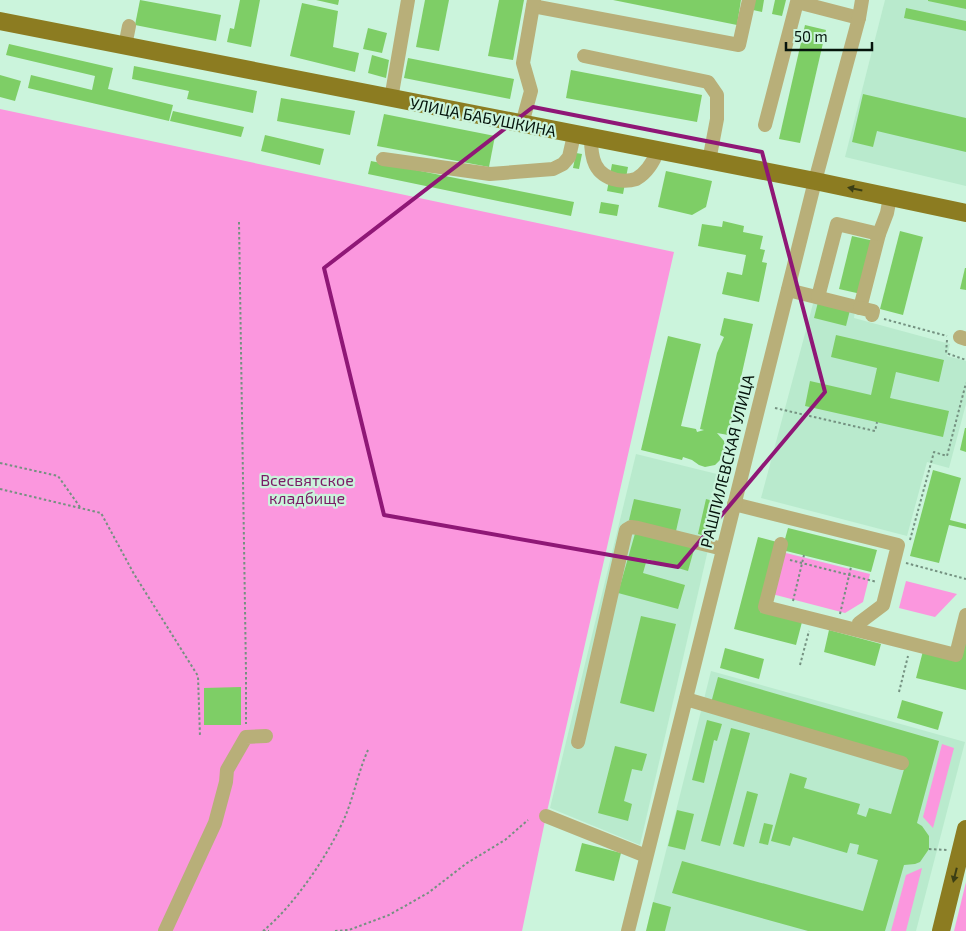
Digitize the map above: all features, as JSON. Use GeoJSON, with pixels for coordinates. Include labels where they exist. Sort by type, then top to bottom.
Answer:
{"type":"FeatureCollection","features":[{"type":"Feature","properties":{"kind":"main road","name":"УЛИЦА БАБУШКИНА"},"geometry":{"type":"LineString","coordinates":[[0,21],[815,181],[966,213]]}},
{"type":"Feature","properties":{"kind":"main road"},"geometry":{"type":"LineString","coordinates":[[941,931],[966,829]]}},
{"type":"Feature","properties":{"kind":"street"},"geometry":{"type":"LineString","coordinates":[[391,99],[408,0]]}},
{"type":"Feature","properties":{"kind":"street"},"geometry":{"type":"LineString","coordinates":[[522,124],[531,91],[523,63],[534,3],[739,45],[748,0]]}},
{"type":"Feature","properties":{"kind":"street","name":"РАШПИЛЕВСКАЯ УЛИЦА"},"geometry":{"type":"LineString","coordinates":[[628,931],[862,0]]}},
{"type":"Feature","properties":{"kind":"street"},"geometry":{"type":"LineString","coordinates":[[765,124],[796,2],[859,18]]}},
{"type":"Feature","properties":{"kind":"street"},"geometry":{"type":"LineString","coordinates":[[125,46],[129,26]]}},
{"type":"Feature","properties":{"kind":"street"},"geometry":{"type":"LineString","coordinates":[[584,56],[708,82],[717,95],[717,119],[709,161]]}},
{"type":"Feature","properties":{"kind":"street"},"geometry":{"type":"LineString","coordinates":[[383,159],[490,174],[553,169],[563,164],[569,157],[574,134]]}},
{"type":"Feature","properties":{"kind":"street"},"geometry":{"type":"LineString","coordinates":[[591,138],[591,153],[597,169],[606,177],[618,180],[628,181],[636,179],[651,165],[658,151]]}},
{"type":"Feature","properties":{"kind":"street"},"geometry":{"type":"LineString","coordinates":[[788,290],[866,311],[880,234],[890,197]]}},
{"type":"Feature","properties":{"kind":"street"},"geometry":{"type":"LineString","coordinates":[[818,297],[837,224],[880,234]]}},
{"type":"Feature","properties":{"kind":"street"},"geometry":{"type":"LineString","coordinates":[[734,504],[898,545],[883,605],[859,623],[858,630]]}},
{"type":"Feature","properties":{"kind":"street"},"geometry":{"type":"LineString","coordinates":[[578,742],[626,530],[631,527],[638,528],[723,549]]}},
{"type":"Feature","properties":{"kind":"street"},"geometry":{"type":"LineString","coordinates":[[779,551],[765,607],[956,655],[966,615]]}},
{"type":"Feature","properties":{"kind":"street"},"geometry":{"type":"LineString","coordinates":[[686,699],[902,763]]}},
{"type":"Feature","properties":{"kind":"street"},"geometry":{"type":"LineString","coordinates":[[165,931],[215,823],[226,782],[227,770],[246,737],[266,736]]}},
{"type":"Feature","properties":{"kind":"street"},"geometry":{"type":"LineString","coordinates":[[546,816],[646,856]]}},
{"type":"Feature","properties":{"kind":"path"},"geometry":{"type":"LineString","coordinates":[[239,222],[246,737]]}},
{"type":"Feature","properties":{"kind":"path"},"geometry":{"type":"LineString","coordinates":[[866,311],[958,338],[946,354],[966,360]]}},
{"type":"Feature","properties":{"kind":"path"},"geometry":{"type":"LineString","coordinates":[[909,544],[934,452],[948,456],[966,383]]}},
{"type":"Feature","properties":{"kind":"path"},"geometry":{"type":"LineString","coordinates":[[775,408],[875,431],[877,422]]}},
{"type":"Feature","properties":{"kind":"path"},"geometry":{"type":"LineString","coordinates":[[0,463],[58,476],[81,508]]}},
{"type":"Feature","properties":{"kind":"path"},"geometry":{"type":"LineString","coordinates":[[0,490],[101,513],[134,574],[198,676],[200,737]]}},
{"type":"Feature","properties":{"kind":"path"},"geometry":{"type":"LineString","coordinates":[[779,551],[802,564],[888,585]]}},
{"type":"Feature","properties":{"kind":"path"},"geometry":{"type":"LineString","coordinates":[[790,613],[804,555]]}},
{"type":"Feature","properties":{"kind":"path"},"geometry":{"type":"LineString","coordinates":[[904,563],[966,579]]}},
{"type":"Feature","properties":{"kind":"path"},"geometry":{"type":"LineString","coordinates":[[837,625],[851,567]]}},
{"type":"Feature","properties":{"kind":"path"},"geometry":{"type":"LineString","coordinates":[[800,666],[812,619]]}},
{"type":"Feature","properties":{"kind":"path"},"geometry":{"type":"LineString","coordinates":[[899,692],[911,643]]}},
{"type":"Feature","properties":{"kind":"path"},"geometry":{"type":"LineString","coordinates":[[263,931],[271,925],[300,891],[328,852],[347,812],[359,770],[368,750]]}},
{"type":"Feature","properties":{"kind":"path"},"geometry":{"type":"LineString","coordinates":[[335,931],[349,930],[389,914],[428,893],[467,863],[505,840],[528,820]]}},
{"type":"Feature","properties":{"kind":"path"},"geometry":{"type":"LineString","coordinates":[[263,931],[269,931]]}},
{"type":"Feature","properties":{"kind":"highlighted area"},"geometry":{"type":"Polygon","coordinates":[[[533,107],[762,152],[825,392],[678,567],[384,515],[324,268],[533,107]]]}},
{"type":"Feature","properties":{"kind":"shaded area"},"geometry":{"type":"Polygon","coordinates":[[[885,0],[966,0],[966,186],[845,157],[885,0]]]}},
{"type":"Feature","properties":{"kind":"shaded area"},"geometry":{"type":"Polygon","coordinates":[[[814,300],[855,311],[854,318],[950,344],[947,356],[966,361],[966,404],[949,468],[927,462],[907,536],[761,498],[814,300]]]}},
{"type":"Feature","properties":{"kind":"shaded area"},"geometry":{"type":"Polygon","coordinates":[[[636,454],[725,476],[640,845],[550,808],[636,454]]]}},
{"type":"Feature","properties":{"kind":"shaded area"},"geometry":{"type":"Polygon","coordinates":[[[711,671],[965,742],[916,931],[646,931],[711,671]]]}},
{"type":"Feature","properties":{"kind":"green space","name":"Всесвятское кладбище"},"geometry":{"type":"Polygon","coordinates":[[[0,109],[674,252],[546,816],[522,931],[0,931],[0,109]]]}},
{"type":"Feature","properties":{"kind":"green space"},"geometry":{"type":"Polygon","coordinates":[[[782,552],[870,574],[863,602],[845,613],[772,594],[782,552]]]}},
{"type":"Feature","properties":{"kind":"green space"},"geometry":{"type":"Polygon","coordinates":[[[906,581],[957,594],[935,617],[899,608],[906,581]]]}},
{"type":"Feature","properties":{"kind":"green space"},"geometry":{"type":"Polygon","coordinates":[[[942,744],[954,748],[933,828],[923,817],[942,744]]]}},
{"type":"Feature","properties":{"kind":"green space"},"geometry":{"type":"Polygon","coordinates":[[[922,868],[906,931],[891,931],[906,875],[922,868]]]}},
{"type":"Feature","properties":{"kind":"green space"},"geometry":{"type":"Polygon","coordinates":[[[966,882],[966,931],[954,931],[966,882]]]}},
{"type":"Feature","properties":{"kind":"building"},"geometry":{"type":"Polygon","coordinates":[[[140,0],[221,15],[216,41],[135,25],[140,0]]]}},
{"type":"Feature","properties":{"kind":"building"},"geometry":{"type":"Polygon","coordinates":[[[240,0],[260,0],[251,47],[227,42],[230,28],[234,29],[240,0]]]}},
{"type":"Feature","properties":{"kind":"building"},"geometry":{"type":"Polygon","coordinates":[[[316,0],[339,0],[338,5],[316,0]]]}},
{"type":"Feature","properties":{"kind":"building"},"geometry":{"type":"Polygon","coordinates":[[[425,0],[449,0],[439,51],[416,47],[425,0]]]}},
{"type":"Feature","properties":{"kind":"building"},"geometry":{"type":"Polygon","coordinates":[[[499,0],[524,0],[513,60],[488,56],[499,0]]]}},
{"type":"Feature","properties":{"kind":"building"},"geometry":{"type":"Polygon","coordinates":[[[613,0],[741,0],[737,25],[613,0]]]}},
{"type":"Feature","properties":{"kind":"building"},"geometry":{"type":"Polygon","coordinates":[[[755,0],[764,0],[762,12],[753,10],[755,0]]]}},
{"type":"Feature","properties":{"kind":"building"},"geometry":{"type":"Polygon","coordinates":[[[775,0],[786,0],[782,16],[772,14],[775,0]]]}},
{"type":"Feature","properties":{"kind":"building"},"geometry":{"type":"Polygon","coordinates":[[[966,0],[966,9],[928,1],[966,0]]]}},
{"type":"Feature","properties":{"kind":"building"},"geometry":{"type":"Polygon","coordinates":[[[302,3],[338,11],[333,47],[359,53],[355,72],[290,56],[302,3]]]}},
{"type":"Feature","properties":{"kind":"building"},"geometry":{"type":"Polygon","coordinates":[[[906,8],[966,21],[966,31],[904,18],[906,8]]]}},
{"type":"Feature","properties":{"kind":"building"},"geometry":{"type":"Polygon","coordinates":[[[805,25],[826,30],[800,143],[779,139],[805,25]]]}},
{"type":"Feature","properties":{"kind":"building"},"geometry":{"type":"Polygon","coordinates":[[[368,28],[387,33],[382,53],[363,49],[368,28]]]}},
{"type":"Feature","properties":{"kind":"building"},"geometry":{"type":"Polygon","coordinates":[[[9,44],[113,68],[108,89],[173,105],[169,121],[28,88],[31,75],[92,90],[95,76],[6,55],[9,44]]]}},
{"type":"Feature","properties":{"kind":"building"},"geometry":{"type":"Polygon","coordinates":[[[372,55],[389,60],[386,78],[368,73],[372,55]]]}},
{"type":"Feature","properties":{"kind":"building"},"geometry":{"type":"Polygon","coordinates":[[[408,58],[514,79],[510,99],[404,78],[408,58]]]}},
{"type":"Feature","properties":{"kind":"building"},"geometry":{"type":"Polygon","coordinates":[[[134,66],[257,91],[253,113],[187,99],[189,91],[132,79],[134,66]]]}},
{"type":"Feature","properties":{"kind":"building"},"geometry":{"type":"Polygon","coordinates":[[[571,70],[702,95],[697,122],[566,98],[571,70]]]}},
{"type":"Feature","properties":{"kind":"building"},"geometry":{"type":"Polygon","coordinates":[[[0,75],[21,81],[15,101],[0,97],[0,75]]]}},
{"type":"Feature","properties":{"kind":"building"},"geometry":{"type":"Polygon","coordinates":[[[863,94],[966,118],[966,152],[877,131],[873,147],[852,142],[863,94]]]}},
{"type":"Feature","properties":{"kind":"building"},"geometry":{"type":"Polygon","coordinates":[[[281,98],[355,111],[350,135],[277,121],[281,98]]]}},
{"type":"Feature","properties":{"kind":"building"},"geometry":{"type":"Polygon","coordinates":[[[173,111],[244,127],[241,137],[170,121],[173,111]]]}},
{"type":"Feature","properties":{"kind":"building"},"geometry":{"type":"Polygon","coordinates":[[[384,114],[495,136],[489,167],[377,146],[384,114]]]}},
{"type":"Feature","properties":{"kind":"building"},"geometry":{"type":"Polygon","coordinates":[[[265,135],[324,149],[320,165],[261,151],[265,135]]]}},
{"type":"Feature","properties":{"kind":"building"},"geometry":{"type":"Polygon","coordinates":[[[576,153],[582,154],[579,169],[573,168],[576,153]]]}},
{"type":"Feature","properties":{"kind":"building"},"geometry":{"type":"Polygon","coordinates":[[[371,161],[574,202],[571,216],[368,174],[371,161]]]}},
{"type":"Feature","properties":{"kind":"building"},"geometry":{"type":"Polygon","coordinates":[[[612,164],[628,167],[623,194],[607,191],[612,164]]]}},
{"type":"Feature","properties":{"kind":"building"},"geometry":{"type":"Polygon","coordinates":[[[666,171],[712,181],[706,207],[692,215],[658,207],[666,171]]]}},
{"type":"Feature","properties":{"kind":"building"},"geometry":{"type":"Polygon","coordinates":[[[601,202],[619,205],[617,216],[599,213],[601,202]]]}},
{"type":"Feature","properties":{"kind":"building"},"geometry":{"type":"Polygon","coordinates":[[[723,221],[744,226],[743,232],[763,236],[760,249],[765,250],[762,262],[767,263],[759,302],[722,294],[727,272],[742,275],[746,255],[698,246],[702,224],[722,227],[723,221]]]}},
{"type":"Feature","properties":{"kind":"building"},"geometry":{"type":"Polygon","coordinates":[[[900,231],[923,237],[903,315],[880,309],[900,231]]]}},
{"type":"Feature","properties":{"kind":"building"},"geometry":{"type":"Polygon","coordinates":[[[852,236],[874,241],[861,294],[839,289],[852,236]]]}},
{"type":"Feature","properties":{"kind":"building"},"geometry":{"type":"Polygon","coordinates":[[[966,268],[966,290],[960,289],[966,268]]]}},
{"type":"Feature","properties":{"kind":"building"},"geometry":{"type":"Polygon","coordinates":[[[818,302],[850,310],[846,326],[814,318],[818,302]]]}},
{"type":"Feature","properties":{"kind":"building"},"geometry":{"type":"Polygon","coordinates":[[[724,318],[753,324],[728,435],[717,433],[724,441],[725,448],[722,458],[715,465],[705,467],[683,457],[682,460],[641,450],[668,336],[701,344],[681,426],[696,429],[697,432],[704,430],[700,429],[717,353],[724,337],[720,335],[724,318]]]}},
{"type":"Feature","properties":{"kind":"building"},"geometry":{"type":"Polygon","coordinates":[[[836,335],[944,360],[939,382],[896,372],[890,398],[949,411],[943,437],[805,406],[810,381],[871,395],[877,368],[831,357],[836,335]]]}},
{"type":"Feature","properties":{"kind":"building"},"geometry":{"type":"Polygon","coordinates":[[[966,428],[966,452],[960,450],[966,428]]]}},
{"type":"Feature","properties":{"kind":"building"},"geometry":{"type":"Polygon","coordinates":[[[933,470],[961,478],[950,520],[966,524],[966,529],[949,525],[939,563],[910,556],[933,470]]]}},
{"type":"Feature","properties":{"kind":"building"},"geometry":{"type":"Polygon","coordinates":[[[634,499],[681,509],[676,531],[629,520],[634,499]]]}},
{"type":"Feature","properties":{"kind":"building"},"geometry":{"type":"Polygon","coordinates":[[[706,499],[717,502],[709,537],[698,534],[706,499]]]}},
{"type":"Feature","properties":{"kind":"building"},"geometry":{"type":"Polygon","coordinates":[[[788,528],[877,550],[871,572],[782,550],[788,528]]]}},
{"type":"Feature","properties":{"kind":"building"},"geometry":{"type":"Polygon","coordinates":[[[636,530],[695,546],[688,571],[647,559],[643,573],[685,585],[678,609],[618,593],[636,530]]]}},
{"type":"Feature","properties":{"kind":"building"},"geometry":{"type":"Polygon","coordinates":[[[758,537],[777,542],[760,612],[802,622],[796,645],[734,629],[758,537]]]}},
{"type":"Feature","properties":{"kind":"building"},"geometry":{"type":"Polygon","coordinates":[[[641,616],[676,624],[654,712],[620,703],[641,616]]]}},
{"type":"Feature","properties":{"kind":"building"},"geometry":{"type":"Polygon","coordinates":[[[829,630],[881,644],[875,666],[824,652],[829,630]]]}},
{"type":"Feature","properties":{"kind":"building"},"geometry":{"type":"Polygon","coordinates":[[[966,639],[966,690],[916,678],[923,651],[960,660],[966,639]]]}},
{"type":"Feature","properties":{"kind":"building"},"geometry":{"type":"Polygon","coordinates":[[[725,648],[764,659],[759,679],[720,668],[725,648]]]}},
{"type":"Feature","properties":{"kind":"building"},"geometry":{"type":"Polygon","coordinates":[[[718,677],[939,741],[917,823],[922,826],[929,836],[929,849],[920,862],[904,865],[885,931],[808,931],[672,893],[682,861],[863,911],[878,860],[857,854],[859,845],[850,843],[847,853],[793,837],[790,846],[771,841],[790,773],[807,778],[804,788],[860,804],[857,814],[866,817],[869,808],[891,814],[907,759],[711,703],[718,677]]]}},
{"type":"Feature","properties":{"kind":"building"},"geometry":{"type":"Polygon","coordinates":[[[241,687],[241,725],[204,725],[204,688],[241,687]]]}},
{"type":"Feature","properties":{"kind":"building"},"geometry":{"type":"Polygon","coordinates":[[[902,700],[943,712],[938,730],[897,718],[902,700]]]}},
{"type":"Feature","properties":{"kind":"building"},"geometry":{"type":"Polygon","coordinates":[[[707,720],[722,724],[717,741],[714,740],[704,783],[692,780],[707,720]]]}},
{"type":"Feature","properties":{"kind":"building"},"geometry":{"type":"Polygon","coordinates":[[[731,728],[750,733],[720,846],[701,841],[731,728]]]}},
{"type":"Feature","properties":{"kind":"building"},"geometry":{"type":"Polygon","coordinates":[[[615,746],[647,754],[642,771],[632,769],[624,801],[632,804],[628,821],[598,813],[615,746]]]}},
{"type":"Feature","properties":{"kind":"building"},"geometry":{"type":"Polygon","coordinates":[[[747,791],[758,794],[744,847],[733,844],[747,791]]]}},
{"type":"Feature","properties":{"kind":"building"},"geometry":{"type":"Polygon","coordinates":[[[677,810],[694,814],[685,850],[668,846],[677,810]]]}},
{"type":"Feature","properties":{"kind":"building"},"geometry":{"type":"Polygon","coordinates":[[[764,823],[773,825],[768,845],[759,843],[764,823]]]}},
{"type":"Feature","properties":{"kind":"building"},"geometry":{"type":"Polygon","coordinates":[[[582,843],[621,853],[614,881],[575,871],[582,843]]]}},
{"type":"Feature","properties":{"kind":"building"},"geometry":{"type":"Polygon","coordinates":[[[653,902],[671,907],[665,931],[646,931],[653,902]]]}}]}
